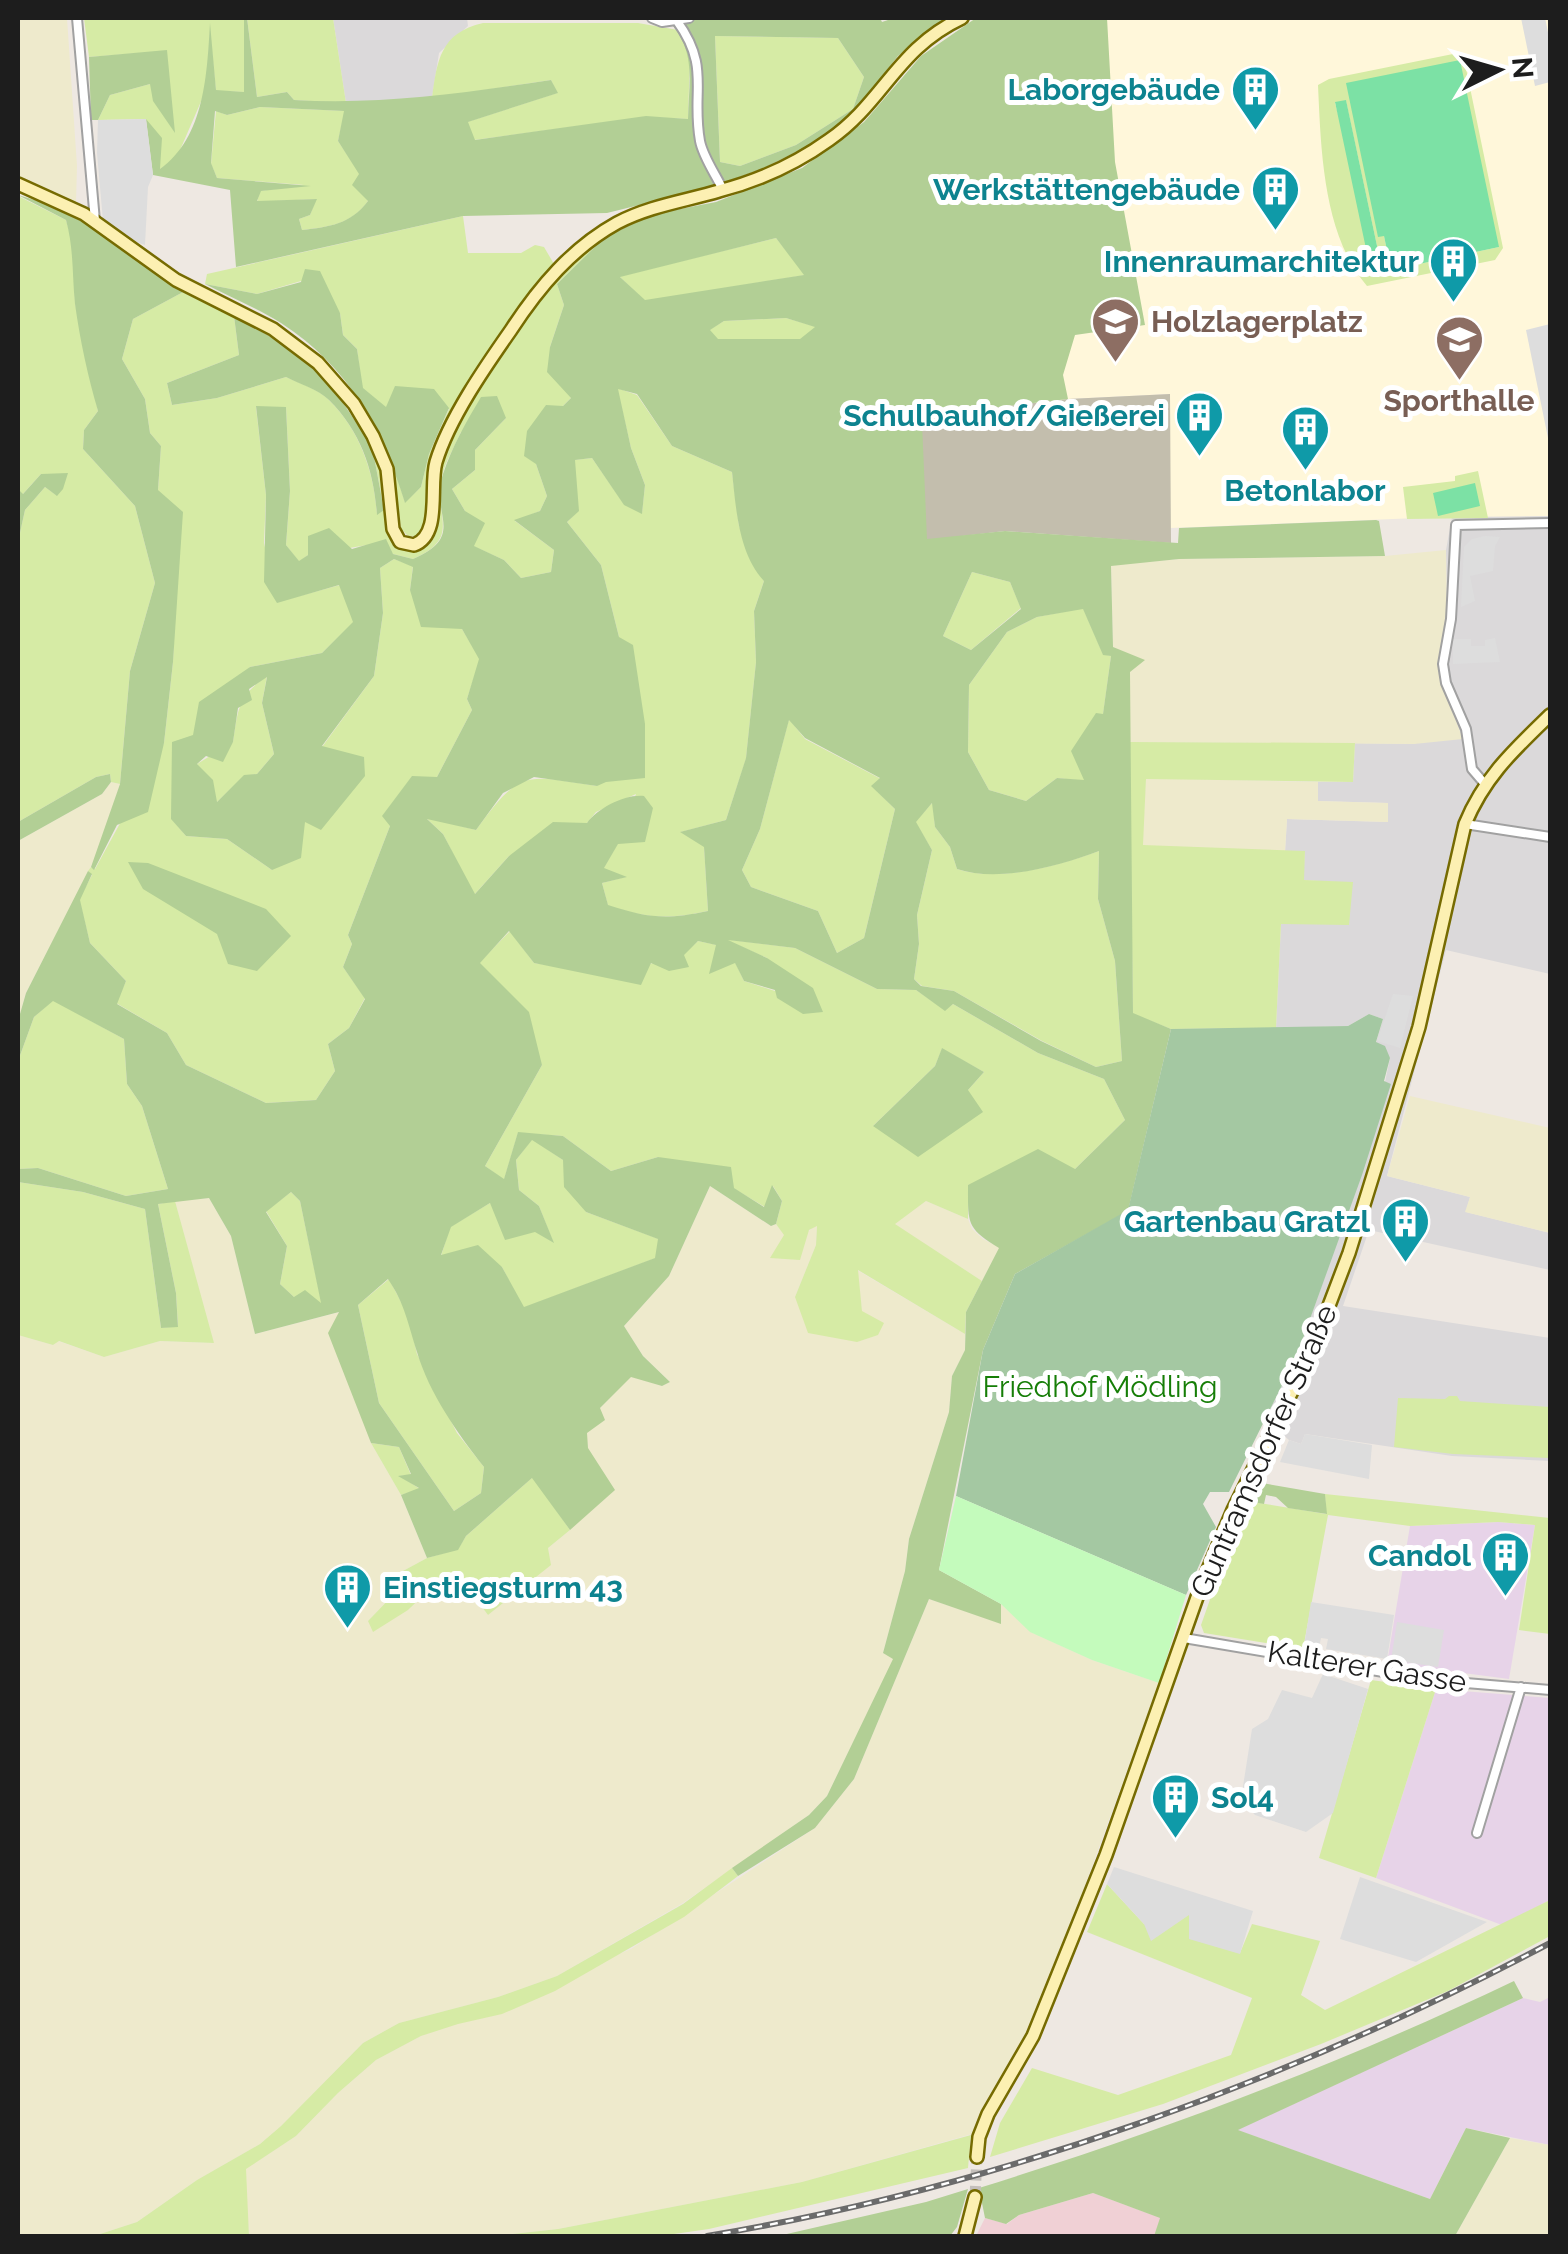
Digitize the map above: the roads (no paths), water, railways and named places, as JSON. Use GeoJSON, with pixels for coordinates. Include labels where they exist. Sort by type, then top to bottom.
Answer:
{"type":"FeatureCollection","features":[{"type":"Feature","properties":{"kind":"street"},"geometry":{"type":"LineString","coordinates":[[78,18],[95,221]]}},
{"type":"Feature","properties":{"kind":"street"},"geometry":{"type":"LineString","coordinates":[[652,18],[662,22],[690,18]]}},
{"type":"Feature","properties":{"kind":"street"},"geometry":{"type":"LineString","coordinates":[[18,184],[74,208],[176,280],[273,329],[330,375],[354,404],[380,452],[390,483],[396,536],[404,544],[414,545],[425,540],[430,528],[435,466],[450,430],[512,328],[554,273],[583,244],[650,209],[723,190],[782,167],[828,142],[858,118],[913,49],[941,27],[962,18]]}},
{"type":"Feature","properties":{"kind":"street"},"geometry":{"type":"LineString","coordinates":[[677,21],[690,39],[698,61],[700,143],[723,190]]}},
{"type":"Feature","properties":{"kind":"street"},"geometry":{"type":"LineString","coordinates":[[1484,783],[1472,769],[1466,729],[1446,683],[1443,664],[1451,618],[1456,525],[1550,524]]}},
{"type":"Feature","properties":{"kind":"street","name":"Guntramsdorfer Straße"},"geometry":{"type":"LineString","coordinates":[[977,2158],[979,2137],[988,2114],[1033,2036],[1076,1930],[1232,1510],[1312,1353],[1349,1253],[1419,1027],[1465,824],[1484,783],[1550,714]]}},
{"type":"Feature","properties":{"kind":"street"},"geometry":{"type":"LineString","coordinates":[[1465,824],[1550,837]]}},
{"type":"Feature","properties":{"kind":"street","name":"Kalterer Gasse"},"geometry":{"type":"LineString","coordinates":[[1184,1638],[1430,1680],[1550,1690]]}},
{"type":"Feature","properties":{"kind":"street"},"geometry":{"type":"LineString","coordinates":[[1476,1833],[1521,1687]]}},
{"type":"Feature","properties":{"kind":"street"},"geometry":{"type":"LineString","coordinates":[[965,2236],[975,2197]]}},
{"type":"Feature","properties":{"kind":"tunnel"},"geometry":{"type":"LineString","coordinates":[[975,2197],[977,2157]]}},
{"type":"Feature","properties":{"kind":"railway"},"geometry":{"type":"LineString","coordinates":[[707,2236],[924,2189],[1140,2123],[1350,2040],[1550,1943]]}},
{"type":"Feature","properties":{"kind":"place","name":"Laborgebäude"},"geometry":{"type":"Point","coordinates":[1255,132]}},
{"type":"Feature","properties":{"kind":"place","name":"Werkstättengebäude"},"geometry":{"type":"Point","coordinates":[1275,232]}},
{"type":"Feature","properties":{"kind":"place","name":"Innenraumarchitektur"},"geometry":{"type":"Point","coordinates":[1454,304]}},
{"type":"Feature","properties":{"kind":"place","name":"Holzlagerplatz"},"geometry":{"type":"Point","coordinates":[1116,364]}},
{"type":"Feature","properties":{"kind":"place","name":"Sporthalle"},"geometry":{"type":"Point","coordinates":[1459,382]}},
{"type":"Feature","properties":{"kind":"place","name":"Schulbauhof/Gießerei"},"geometry":{"type":"Point","coordinates":[1200,458]}},
{"type":"Feature","properties":{"kind":"place","name":"Betonlabor"},"geometry":{"type":"Point","coordinates":[1305,472]}},
{"type":"Feature","properties":{"kind":"place","name":"Gartenbau Gratzl"},"geometry":{"type":"Point","coordinates":[1405,1264]}},
{"type":"Feature","properties":{"kind":"place","name":"Candol"},"geometry":{"type":"Point","coordinates":[1506,1598]}},
{"type":"Feature","properties":{"kind":"place","name":"Einstiegsturm 43"},"geometry":{"type":"Point","coordinates":[348,1630]}},
{"type":"Feature","properties":{"kind":"place","name":"Sol4"},"geometry":{"type":"Point","coordinates":[1176,1840]}},
{"type":"Feature","properties":{"kind":"park label","name":"Friedhof Mödling"},"geometry":{"type":"Point","coordinates":[1100,1387]}}]}
